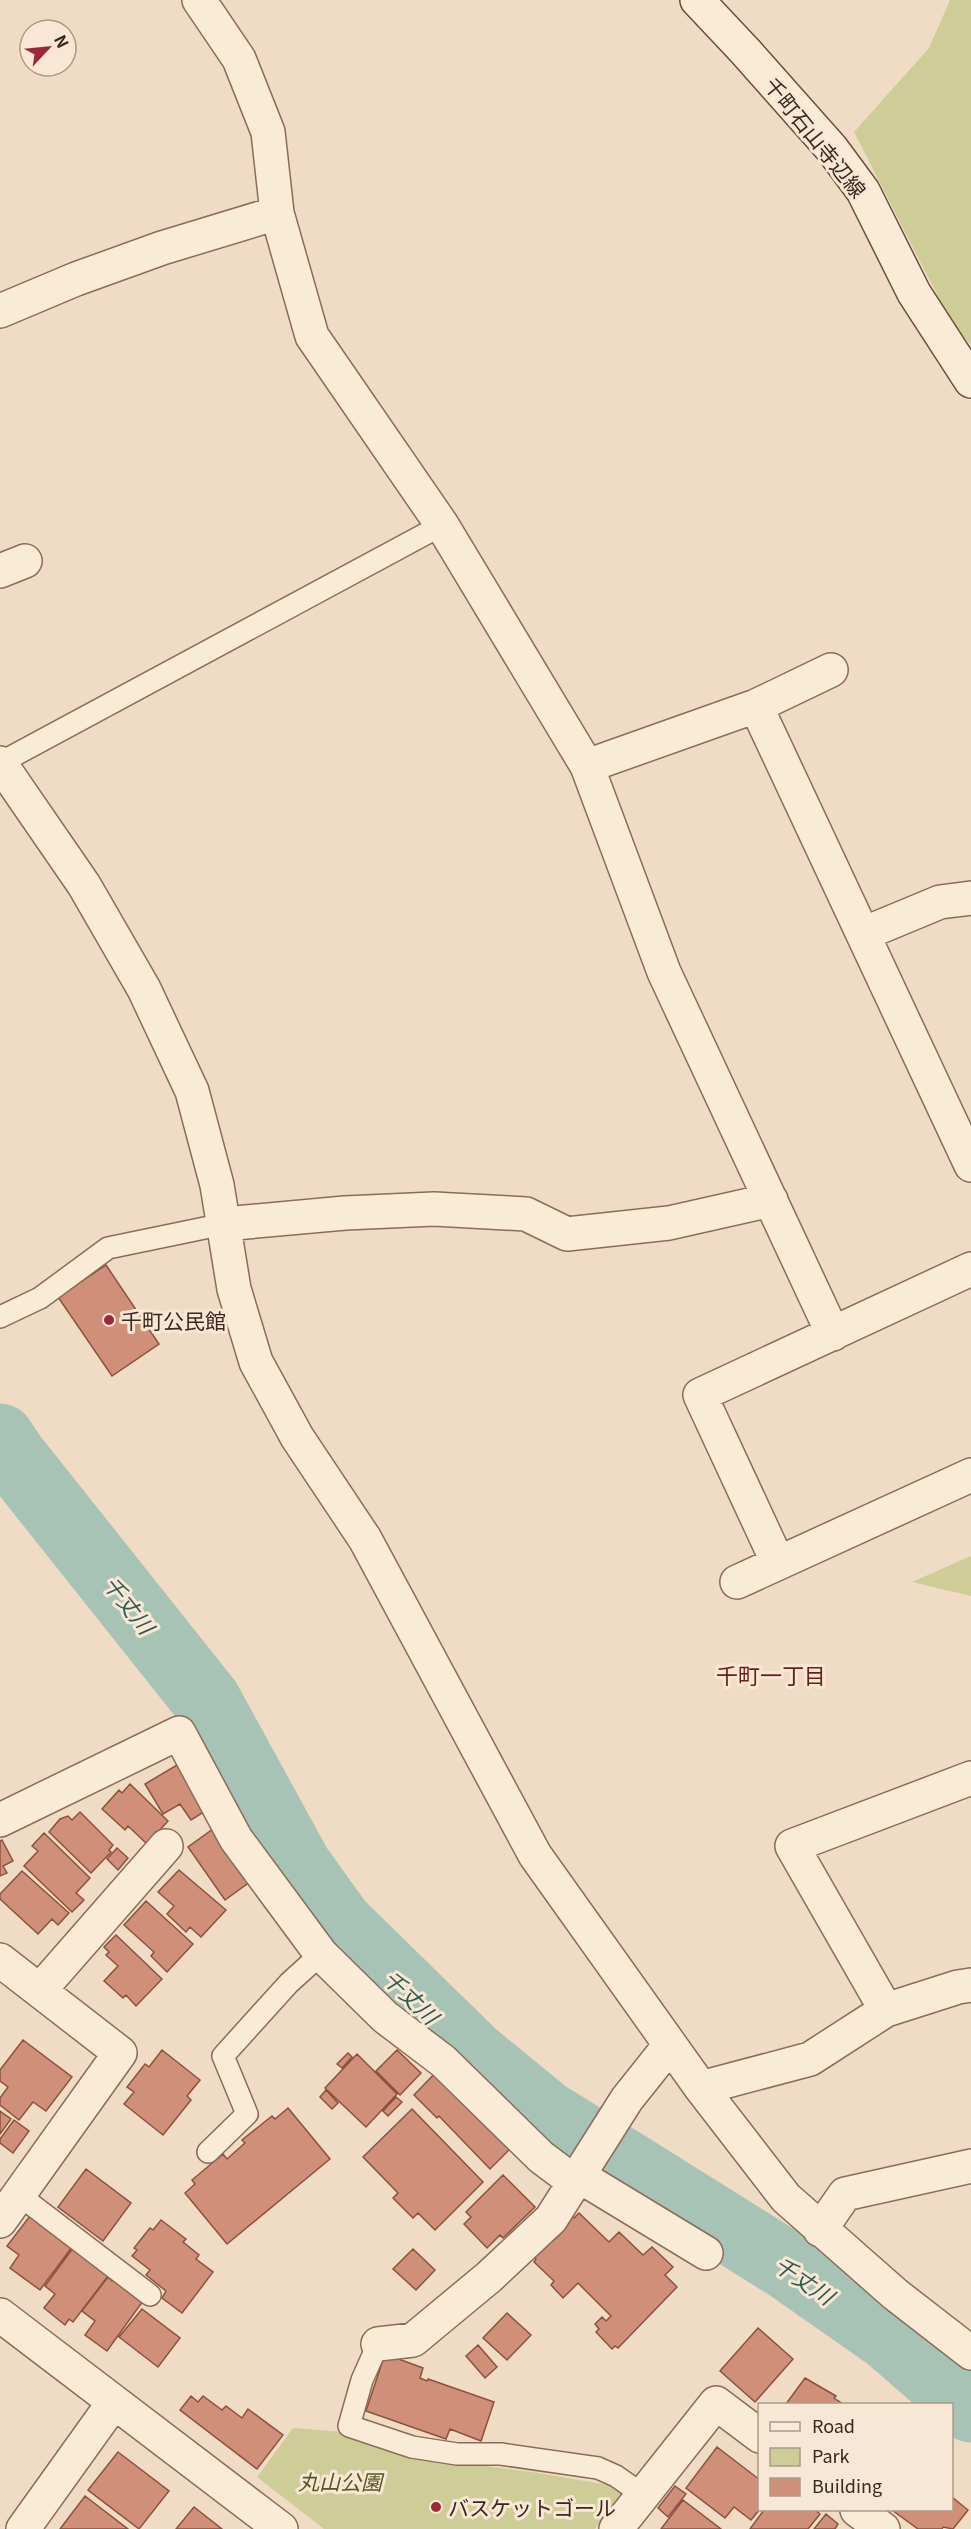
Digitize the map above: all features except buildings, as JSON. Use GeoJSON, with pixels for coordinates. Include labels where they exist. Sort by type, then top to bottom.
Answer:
{"type":"FeatureCollection","features":[{"type":"Feature","properties":{"kind":"street"},"geometry":{"type":"LineString","coordinates":[[199,0],[239,59],[268,132],[277,213],[312,336],[441,525],[587,766],[664,972],[833,1334]]}},
{"type":"Feature","properties":{"kind":"street","name":"千町石山寺辺線"},"geometry":{"type":"LineString","coordinates":[[696,0],[747,52],[832,149],[863,190],[915,293],[971,381]]}},
{"type":"Feature","properties":{"kind":"street"},"geometry":{"type":"LineString","coordinates":[[0,311],[76,279],[162,248],[277,213]]}},
{"type":"Feature","properties":{"kind":"street"},"geometry":{"type":"LineString","coordinates":[[587,766],[756,706],[831,670]]}},
{"type":"Feature","properties":{"kind":"street"},"geometry":{"type":"LineString","coordinates":[[756,706],[968,1151]]}},
{"type":"Feature","properties":{"kind":"street"},"geometry":{"type":"LineString","coordinates":[[0,763],[84,885],[144,989],[192,1090],[217,1185],[234,1289],[256,1362],[297,1437],[365,1539],[535,1855],[701,2088],[786,2198],[895,2294],[967,2345]]}},
{"type":"Feature","properties":{"kind":"street"},"geometry":{"type":"LineString","coordinates":[[863,934],[940,902],[971,897]]}},
{"type":"Feature","properties":{"kind":"street"},"geometry":{"type":"LineString","coordinates":[[224,1224],[345,1213],[434,1209],[526,1214],[567,1234],[669,1223],[771,1200]]}},
{"type":"Feature","properties":{"kind":"street"},"geometry":{"type":"LineString","coordinates":[[778,1563],[700,1395],[971,1269]]}},
{"type":"Feature","properties":{"kind":"street"},"geometry":{"type":"LineString","coordinates":[[736,1582],[971,1475]]}},
{"type":"Feature","properties":{"kind":"street"},"geometry":{"type":"LineString","coordinates":[[0,1820],[178,1733],[236,1839],[321,1954],[386,2017],[443,2061],[541,2157],[576,2178],[590,2182],[706,2253]]}},
{"type":"Feature","properties":{"kind":"street"},"geometry":{"type":"LineString","coordinates":[[886,2010],[792,1846],[971,1778]]}},
{"type":"Feature","properties":{"kind":"street"},"geometry":{"type":"LineString","coordinates":[[40,1990],[166,1846]]}},
{"type":"Feature","properties":{"kind":"street"},"geometry":{"type":"LineString","coordinates":[[4,1970],[40,1990],[120,2053],[9,2208]]}},
{"type":"Feature","properties":{"kind":"street"},"geometry":{"type":"LineString","coordinates":[[701,2088],[810,2059],[886,2010],[971,1985]]}},
{"type":"Feature","properties":{"kind":"street"},"geometry":{"type":"LineString","coordinates":[[378,2344],[413,2340],[481,2284],[551,2219],[627,2098],[670,2045]]}},
{"type":"Feature","properties":{"kind":"street"},"geometry":{"type":"LineString","coordinates":[[820,2230],[845,2193],[971,2166]]}},
{"type":"Feature","properties":{"kind":"street"},"geometry":{"type":"LineString","coordinates":[[0,2315],[281,2529]]}},
{"type":"Feature","properties":{"kind":"street"},"geometry":{"type":"LineString","coordinates":[[23,2529],[114,2403]]}},
{"type":"Feature","properties":{"kind":"street"},"geometry":{"type":"LineString","coordinates":[[616,2529],[716,2403],[758,2435]]}},
{"type":"Feature","properties":{"kind":"street"},"geometry":{"type":"LineString","coordinates":[[858,2511],[883,2529]]}},
{"type":"Feature","properties":{"kind":"lane"},"geometry":{"type":"LineString","coordinates":[[0,763],[441,525]]}},
{"type":"Feature","properties":{"kind":"lane"},"geometry":{"type":"LineString","coordinates":[[0,1317],[40,1298],[108,1248],[224,1224]]}},
{"type":"Feature","properties":{"kind":"lane"},"geometry":{"type":"LineString","coordinates":[[208,2152],[247,2114],[223,2056],[290,1983],[321,1954]]}},
{"type":"Feature","properties":{"kind":"lane"},"geometry":{"type":"LineString","coordinates":[[9,2208],[150,2295]]}},
{"type":"Feature","properties":{"kind":"lane"},"geometry":{"type":"LineString","coordinates":[[378,2344],[362,2380],[349,2426],[412,2447],[457,2454],[501,2454],[598,2468],[616,2476],[643,2495]]}},
{"type":"Feature","properties":{"kind":"green space"},"geometry":{"type":"Polygon","coordinates":[[[950,0],[971,0],[971,345],[951,322],[854,132],[929,48],[950,0]]]}},
{"type":"Feature","properties":{"kind":"green space"},"geometry":{"type":"Polygon","coordinates":[[[971,1556],[971,1596],[912,1582],[971,1556]]]}},
{"type":"Feature","properties":{"kind":"green space","name":"丸山公園"},"geometry":{"type":"Polygon","coordinates":[[[293,2428],[345,2432],[418,2457],[539,2473],[626,2488],[595,2529],[324,2529],[257,2477],[293,2428]]]}},
{"type":"Feature","properties":{"kind":"waterway","name":"千丈川"},"geometry":{"type":"LineString","coordinates":[[0,1438],[207,1701],[298,1867],[339,1924],[473,2055],[545,2114],[788,2266],[888,2336],[971,2408]]}},
{"type":"Feature","properties":{"kind":"place","name":"千町公民館"},"geometry":{"type":"Point","coordinates":[109,1320]}},
{"type":"Feature","properties":{"kind":"place","name":"バスケットゴール"},"geometry":{"type":"Point","coordinates":[436,2507]}},
{"type":"Feature","properties":{"kind":"district","name":"千町一丁目"},"geometry":{"type":"Point","coordinates":[771,1674]}}]}
